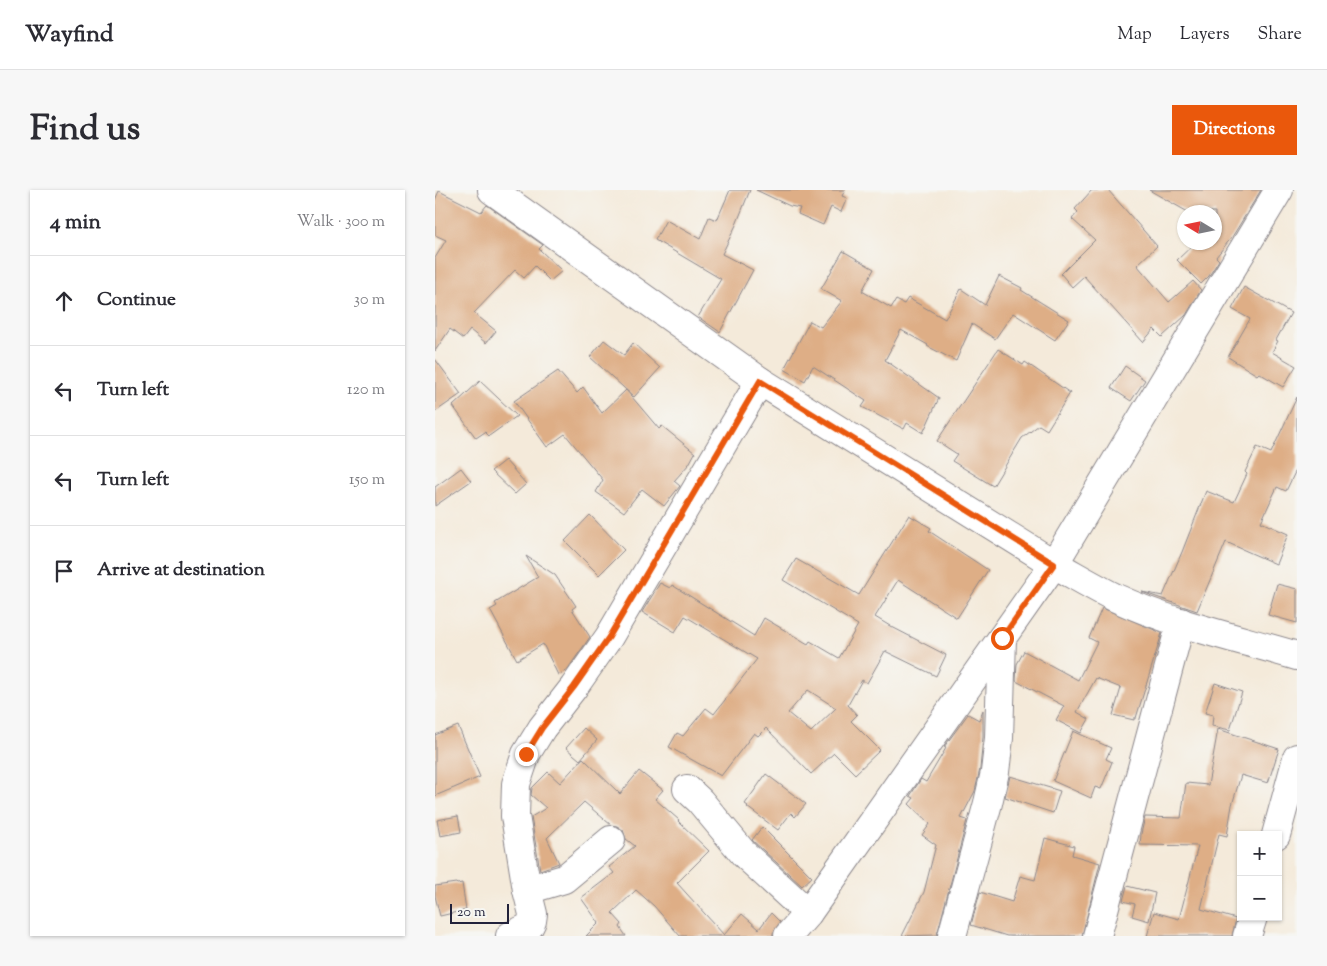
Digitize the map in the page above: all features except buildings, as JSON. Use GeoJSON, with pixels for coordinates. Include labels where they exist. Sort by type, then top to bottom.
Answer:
{"type":"FeatureCollection","features":[{"type":"Feature","properties":{"kind":"street"},"geometry":{"type":"LineString","coordinates":[[492,190],[760,381],[1054,564],[1114,597],[1181,622],[1297,656]]}},
{"type":"Feature","properties":{"kind":"street"},"geometry":{"type":"LineString","coordinates":[[788,936],[808,912],[1054,564],[1279,190]]}},
{"type":"Feature","properties":{"kind":"street"},"geometry":{"type":"LineString","coordinates":[[510,936],[529,927],[533,914],[527,890],[515,816],[516,784],[526,754],[542,728],[609,637],[760,381]]}},
{"type":"Feature","properties":{"kind":"street"},"geometry":{"type":"LineString","coordinates":[[1097,936],[1181,622]]}},
{"type":"Feature","properties":{"kind":"street"},"geometry":{"type":"LineString","coordinates":[[952,936],[995,772],[999,738],[1002,638]]}},
{"type":"Feature","properties":{"kind":"street"},"geometry":{"type":"LineString","coordinates":[[1277,831],[1297,758]]}},
{"type":"Feature","properties":{"kind":"street"},"geometry":{"type":"LineString","coordinates":[[687,789],[700,801],[744,854],[808,912]]}},
{"type":"Feature","properties":{"kind":"street"},"geometry":{"type":"LineString","coordinates":[[527,890],[564,879],[611,840]]}},
{"type":"Feature","properties":{"kind":"street"},"geometry":{"type":"LineString","coordinates":[[1247,936],[1252,921]]}},
{"type":"Feature","properties":{"kind":"route"},"geometry":{"type":"LineString","coordinates":[[526,754],[542,728],[609,637],[760,381],[1054,564],[1002,638]]}}]}
